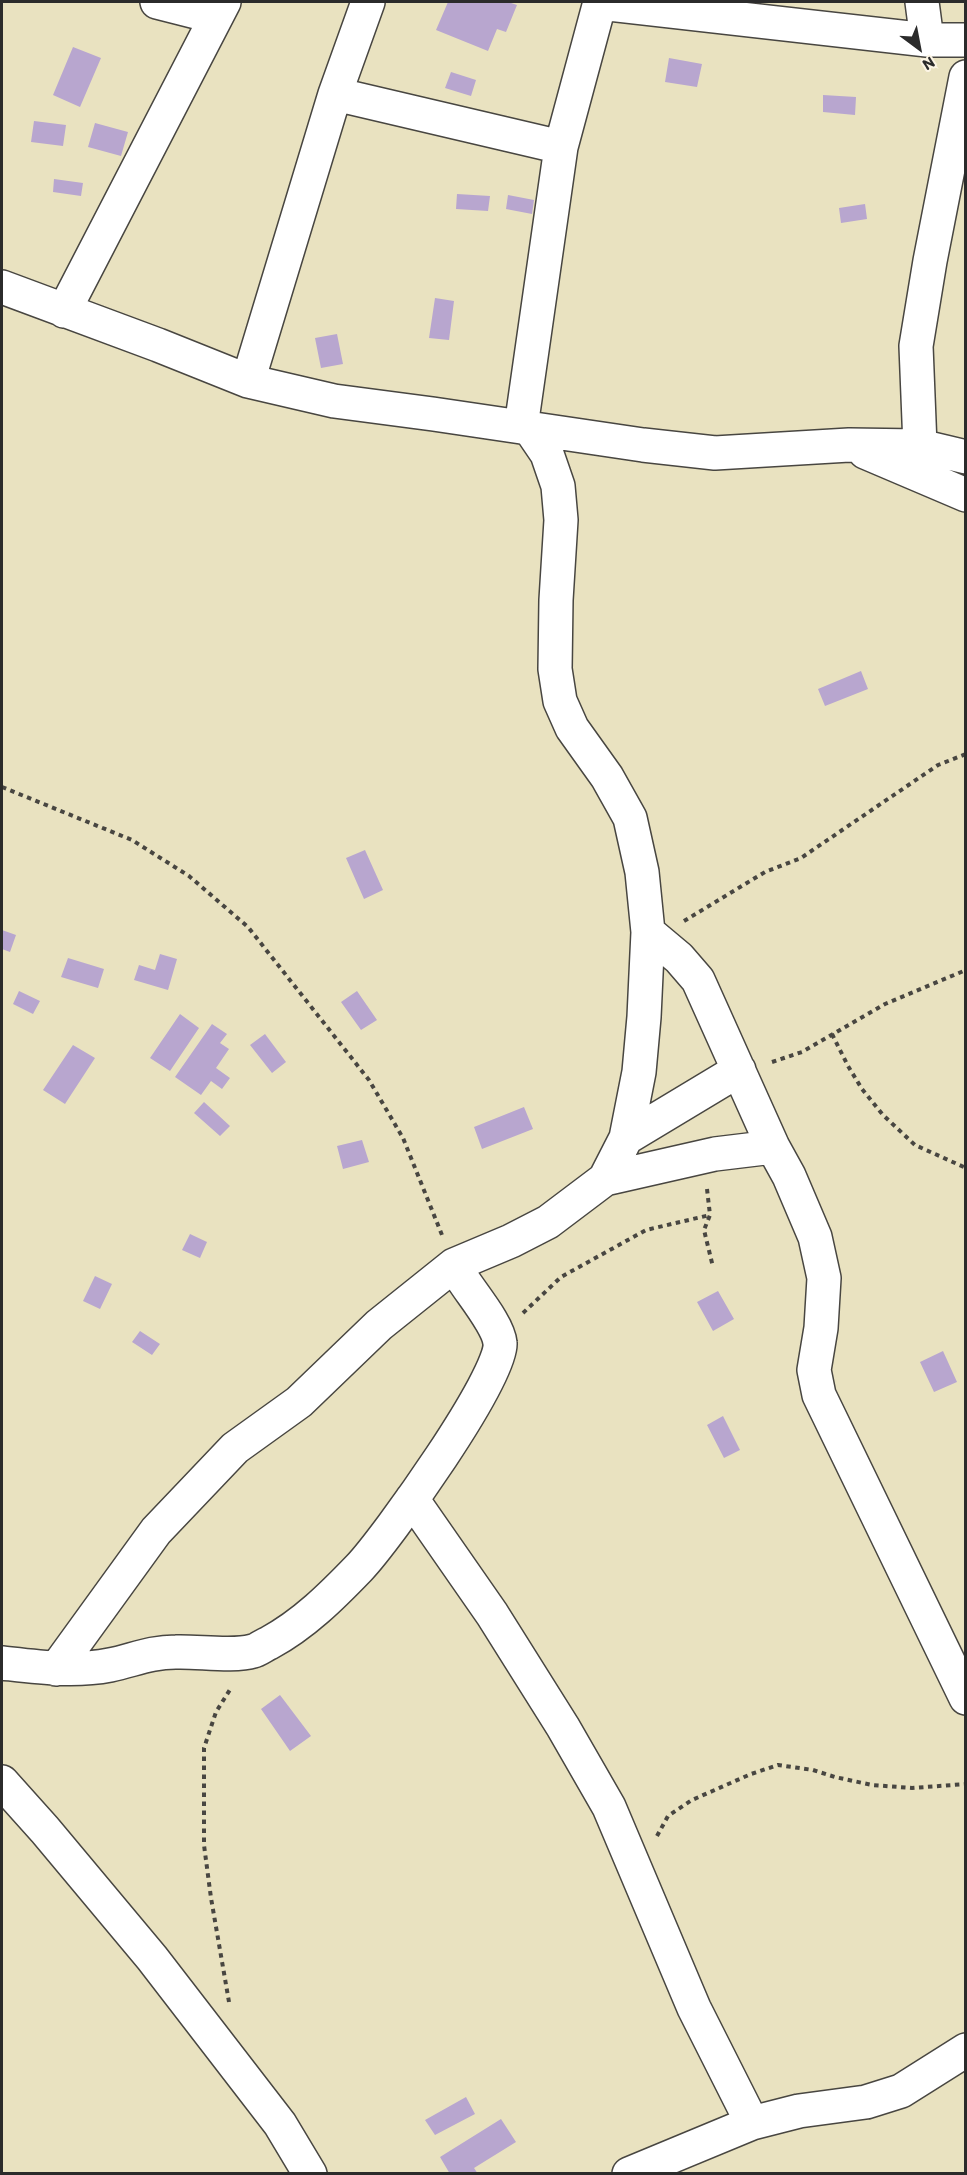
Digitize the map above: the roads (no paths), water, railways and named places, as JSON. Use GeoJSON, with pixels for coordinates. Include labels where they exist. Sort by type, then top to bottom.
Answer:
{"type":"FeatureCollection","features":[{"type":"Feature","properties":{"kind":"street"},"geometry":{"type":"LineString","coordinates":[[64,311],[220,9],[157,2]]}},
{"type":"Feature","properties":{"kind":"street"},"geometry":{"type":"LineString","coordinates":[[248,381],[335,94],[368,2]]}},
{"type":"Feature","properties":{"kind":"street"},"geometry":{"type":"LineString","coordinates":[[605,1179],[626,1138],[639,1072],[651,935],[642,872],[630,818],[607,777],[572,728],[560,700],[555,669],[561,520],[558,486],[547,454],[526,428],[561,147],[600,2],[927,40],[966,40]]}},
{"type":"Feature","properties":{"kind":"street"},"geometry":{"type":"LineString","coordinates":[[922,2],[927,40]]}},
{"type":"Feature","properties":{"kind":"street"},"geometry":{"type":"LineString","coordinates":[[920,446],[916,346],[938,217],[966,77]]}},
{"type":"Feature","properties":{"kind":"street"},"geometry":{"type":"LineString","coordinates":[[335,94],[561,147]]}},
{"type":"Feature","properties":{"kind":"street"},"geometry":{"type":"LineString","coordinates":[[2,287],[248,381],[334,401],[643,446],[715,453],[849,445],[920,446],[966,457]]}},
{"type":"Feature","properties":{"kind":"street"},"geometry":{"type":"LineString","coordinates":[[849,445],[966,495]]}},
{"type":"Feature","properties":{"kind":"street"},"geometry":{"type":"LineString","coordinates":[[651,935],[679,958],[698,980],[815,1237],[824,1278],[821,1328],[814,1370],[819,1395],[966,1698]]}},
{"type":"Feature","properties":{"kind":"street"},"geometry":{"type":"LineString","coordinates":[[626,1138],[739,1070]]}},
{"type":"Feature","properties":{"kind":"street"},"geometry":{"type":"LineString","coordinates":[[56,1669],[156,1531],[235,1448],[299,1402],[379,1325],[454,1265],[511,1241],[548,1222],[605,1179],[715,1154],[773,1147]]}},
{"type":"Feature","properties":{"kind":"street"},"geometry":{"type":"LineString","coordinates":[[2,1663],[56,1669],[110,1665],[156,1653],[253,1651],[283,1635],[320,1608],[362,1566],[412,1500],[478,1398],[496,1364],[500,1342],[492,1324],[454,1265]]}},
{"type":"Feature","properties":{"kind":"street"},"geometry":{"type":"LineString","coordinates":[[412,1500],[492,1614],[563,1727],[609,1807],[694,2008],[752,2123]]}},
{"type":"Feature","properties":{"kind":"street"},"geometry":{"type":"LineString","coordinates":[[6,1792],[45,1830],[152,1958],[280,2124],[310,2174]]}},
{"type":"Feature","properties":{"kind":"street"},"geometry":{"type":"LineString","coordinates":[[629,2174],[752,2123],[799,2111],[866,2102],[901,2091],[966,2050]]}}]}
